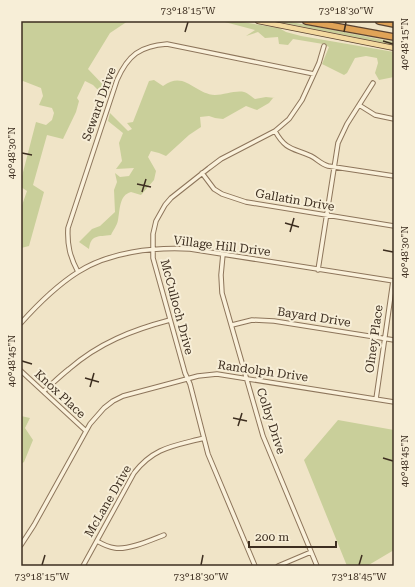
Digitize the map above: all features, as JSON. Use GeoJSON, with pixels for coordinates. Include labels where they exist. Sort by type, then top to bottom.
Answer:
{"type":"FeatureCollection","features":[{"type":"Feature","properties":{"kind":"highway"},"geometry":{"type":"LineString","coordinates":[[306,21],[394,37]]}},
{"type":"Feature","properties":{"kind":"highway"},"geometry":{"type":"LineString","coordinates":[[379,21],[394,24]]}},
{"type":"Feature","properties":{"kind":"main road"},"geometry":{"type":"LineString","coordinates":[[258,21],[394,48]]}},
{"type":"Feature","properties":{"kind":"street","name":"Seward Drive"},"geometry":{"type":"LineString","coordinates":[[78,272],[68,249],[68,228],[117,80],[127,62],[134,54],[144,48],[168,44],[314,74]]}},
{"type":"Feature","properties":{"kind":"street","name":"McCulloch Drive"},"geometry":{"type":"LineString","coordinates":[[255,566],[208,454],[188,378],[153,258],[153,234],[159,213],[171,198],[221,159],[275,131],[289,119],[295,111],[314,74],[324,46]]}},
{"type":"Feature","properties":{"kind":"street"},"geometry":{"type":"LineString","coordinates":[[318,270],[336,152],[342,134],[373,83]]}},
{"type":"Feature","properties":{"kind":"street"},"geometry":{"type":"LineString","coordinates":[[360,105],[375,115],[394,119]]}},
{"type":"Feature","properties":{"kind":"street"},"geometry":{"type":"LineString","coordinates":[[275,131],[278,138],[288,147],[312,157],[321,164],[394,176]]}},
{"type":"Feature","properties":{"kind":"street","name":"Gallatin Drive"},"geometry":{"type":"LineString","coordinates":[[202,173],[214,189],[222,194],[261,205],[394,226]]}},
{"type":"Feature","properties":{"kind":"street","name":"Village Hill Drive"},"geometry":{"type":"LineString","coordinates":[[21,323],[37,305],[78,272],[113,257],[153,250],[177,248],[393,281]]}},
{"type":"Feature","properties":{"kind":"street","name":"Colby Drive"},"geometry":{"type":"LineString","coordinates":[[223,254],[221,265],[222,293],[263,436],[316,566]]}},
{"type":"Feature","properties":{"kind":"street","name":"Olney Place"},"geometry":{"type":"LineString","coordinates":[[376,399],[393,281]]}},
{"type":"Feature","properties":{"kind":"street"},"geometry":{"type":"LineString","coordinates":[[44,392],[68,369],[101,346],[127,333],[170,320]]}},
{"type":"Feature","properties":{"kind":"street","name":"Bayard Drive"},"geometry":{"type":"LineString","coordinates":[[232,325],[252,320],[274,321],[394,340]]}},
{"type":"Feature","properties":{"kind":"street","name":"Knox Place"},"geometry":{"type":"LineString","coordinates":[[21,371],[86,431]]}},
{"type":"Feature","properties":{"kind":"street","name":"Randolph Drive"},"geometry":{"type":"LineString","coordinates":[[21,545],[96,416],[113,401],[123,396],[188,378],[217,374],[394,402]]}},
{"type":"Feature","properties":{"kind":"street","name":"McLane Drive"},"geometry":{"type":"LineString","coordinates":[[83,566],[134,473],[142,463],[158,451],[204,438]]}},
{"type":"Feature","properties":{"kind":"street"},"geometry":{"type":"LineString","coordinates":[[97,541],[111,547],[123,548],[155,539],[164,534]]}},
{"type":"Feature","properties":{"kind":"street"},"geometry":{"type":"LineString","coordinates":[[278,566],[311,552]]}},
{"type":"Feature","properties":{"kind":"green space"},"geometry":{"type":"Polygon","coordinates":[[[21,21],[128,21],[110,33],[88,69],[109,91],[106,98],[93,85],[85,81],[77,98],[79,101],[76,112],[63,139],[47,135],[33,185],[44,192],[29,246],[21,248],[21,208],[27,191],[21,187],[21,180],[36,122],[46,125],[52,120],[54,113],[52,108],[39,105],[43,96],[41,88],[23,81],[21,83],[21,21]]]}},
{"type":"Feature","properties":{"kind":"green space"},"geometry":{"type":"Polygon","coordinates":[[[221,21],[236,21],[279,28],[286,32],[301,36],[394,52],[394,77],[379,80],[375,73],[378,63],[377,58],[366,56],[355,58],[347,73],[344,75],[322,64],[329,47],[323,44],[293,39],[288,45],[279,44],[278,37],[265,38],[258,32],[246,36],[255,30],[221,21]]]}},
{"type":"Feature","properties":{"kind":"green space"},"geometry":{"type":"Polygon","coordinates":[[[274,21],[286,21],[394,42],[394,45],[274,21]]]}},
{"type":"Feature","properties":{"kind":"green space"},"geometry":{"type":"Polygon","coordinates":[[[154,80],[163,86],[171,82],[184,82],[208,94],[215,95],[244,92],[255,99],[266,97],[275,98],[257,110],[246,106],[223,119],[209,116],[200,117],[201,127],[189,135],[166,156],[151,151],[148,157],[156,171],[154,180],[141,195],[131,192],[124,196],[116,226],[111,235],[96,237],[91,241],[89,249],[79,242],[92,229],[100,226],[115,212],[114,190],[117,182],[115,173],[120,177],[129,176],[134,168],[116,169],[122,161],[119,143],[123,133],[108,121],[110,113],[128,131],[132,129],[127,123],[133,122],[149,81],[154,80]]]}},
{"type":"Feature","properties":{"kind":"green space"},"geometry":{"type":"Polygon","coordinates":[[[21,416],[30,418],[25,428],[33,440],[24,462],[21,464],[21,416]]]}},
{"type":"Feature","properties":{"kind":"green space"},"geometry":{"type":"Polygon","coordinates":[[[338,420],[394,430],[394,550],[367,566],[347,566],[304,460],[338,420]]]}}]}
